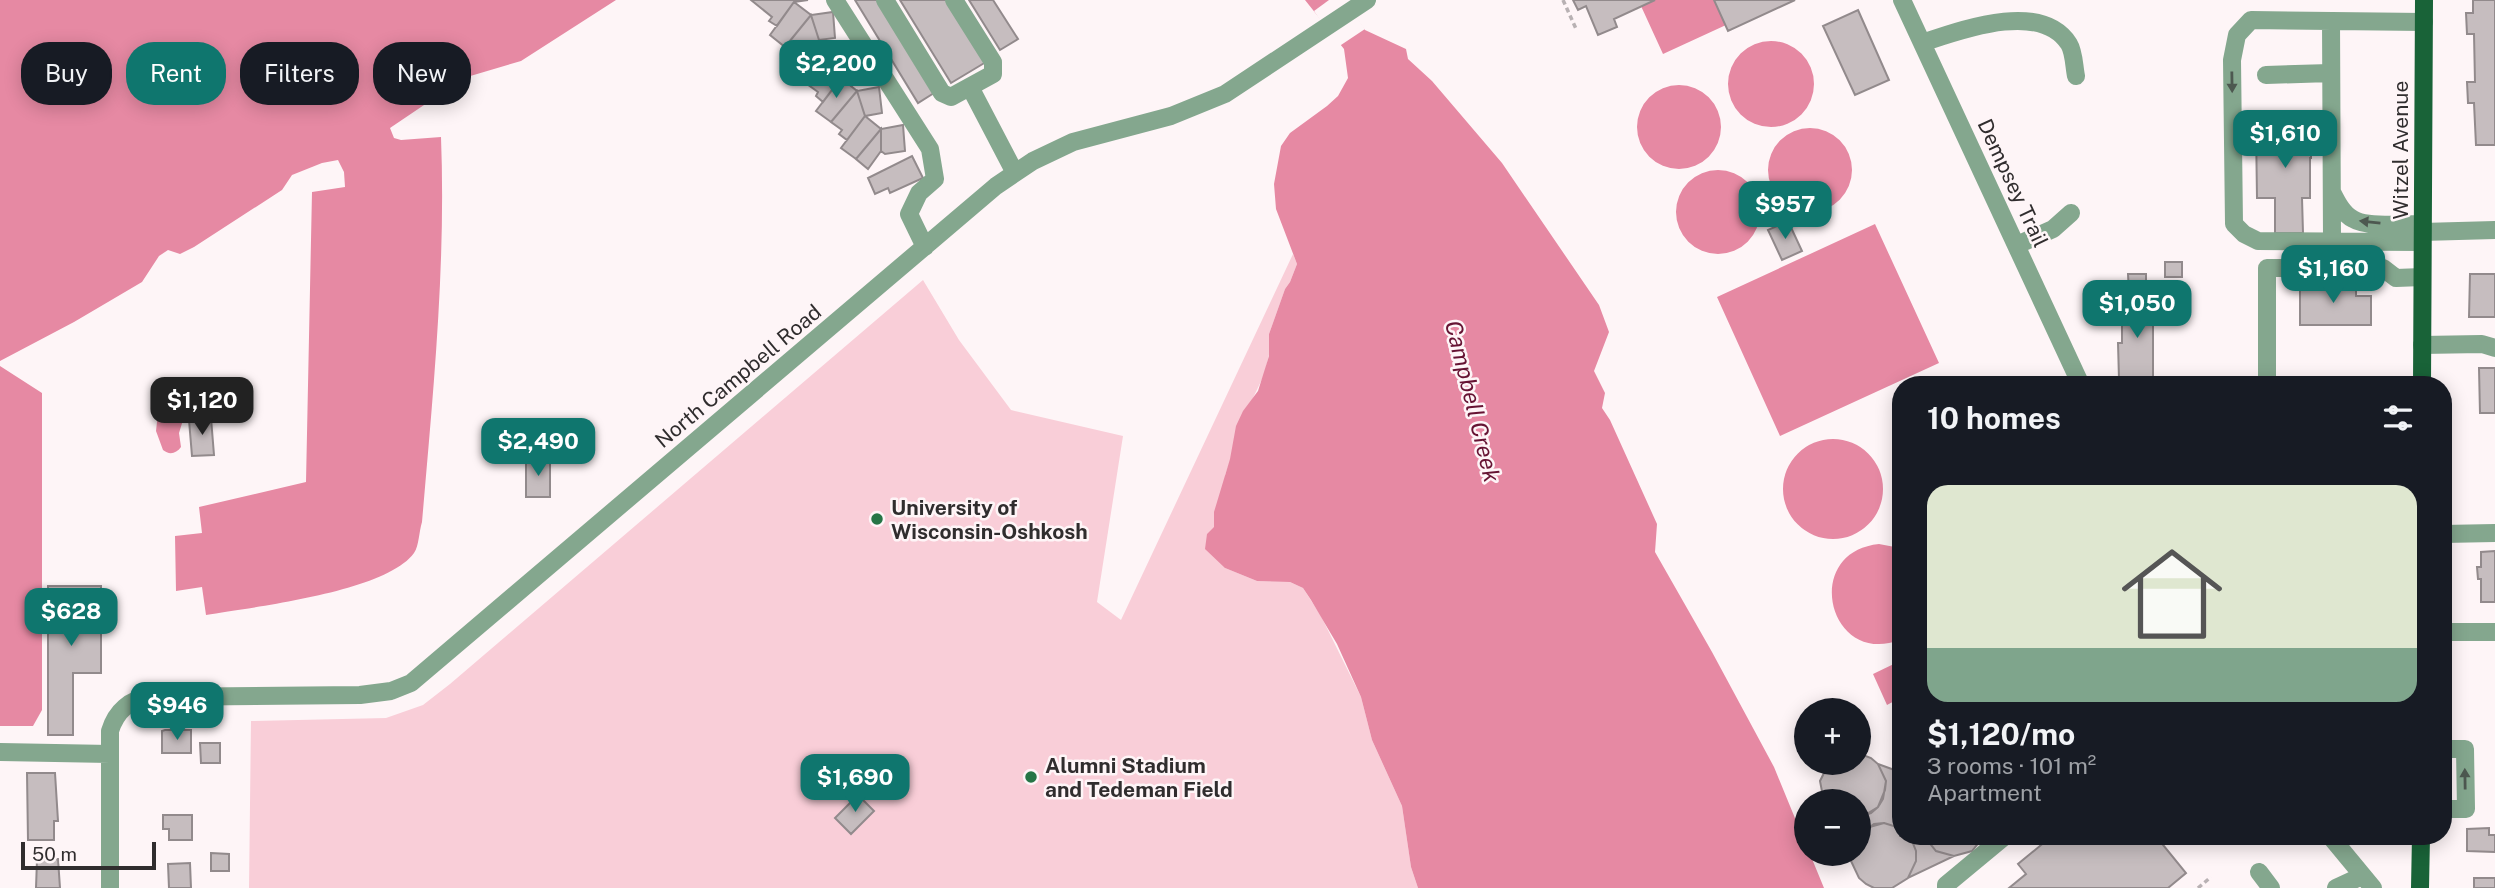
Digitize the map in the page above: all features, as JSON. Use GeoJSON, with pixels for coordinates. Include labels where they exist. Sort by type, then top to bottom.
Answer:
{"type":"FeatureCollection","features":[{"type":"Feature","properties":{"kind":"main road","name":"Witzel Avenue"},"geometry":{"type":"LineString","coordinates":[[2422,376],[2424,0]]}},
{"type":"Feature","properties":{"kind":"main road"},"geometry":{"type":"LineString","coordinates":[[2420,845],[2420,888]]}},
{"type":"Feature","properties":{"kind":"street"},"geometry":{"type":"LineString","coordinates":[[835,0],[930,149],[934,180],[919,193],[909,214],[925,247]]}},
{"type":"Feature","properties":{"kind":"street"},"geometry":{"type":"LineString","coordinates":[[885,0],[942,93],[951,97],[993,74],[993,62],[954,0]]}},
{"type":"Feature","properties":{"kind":"street","name":"North Campbell Road"},"geometry":{"type":"LineString","coordinates":[[110,754],[112,724],[124,707],[150,697],[360,695],[391,691],[411,683],[1015,173],[1053,150],[1073,142],[1199,106],[1252,78],[1367,0]]}},
{"type":"Feature","properties":{"kind":"street","name":"Dempsey Trail"},"geometry":{"type":"LineString","coordinates":[[1902,0],[2077,376]]}},
{"type":"Feature","properties":{"kind":"street"},"geometry":{"type":"LineString","coordinates":[[1922,43],[1982,23],[2028,18],[2052,26],[2069,44],[2076,76]]}},
{"type":"Feature","properties":{"kind":"street"},"geometry":{"type":"LineString","coordinates":[[2424,22],[2251,20],[2237,35],[2232,60],[2234,223],[2244,234],[2258,241],[2332,240],[2422,232],[2495,230]]}},
{"type":"Feature","properties":{"kind":"street"},"geometry":{"type":"LineString","coordinates":[[2331,21],[2332,240]]}},
{"type":"Feature","properties":{"kind":"street"},"geometry":{"type":"LineString","coordinates":[[2266,75],[2330,74]]}},
{"type":"Feature","properties":{"kind":"street"},"geometry":{"type":"LineString","coordinates":[[970,88],[1015,173]]}},
{"type":"Feature","properties":{"kind":"street"},"geometry":{"type":"LineString","coordinates":[[2332,192],[2340,207],[2354,220],[2422,232]]}},
{"type":"Feature","properties":{"kind":"street"},"geometry":{"type":"LineString","coordinates":[[2017,245],[2053,229],[2071,213]]}},
{"type":"Feature","properties":{"kind":"street"},"geometry":{"type":"LineString","coordinates":[[2267,376],[2267,268],[2383,268],[2396,278],[2422,277]]}},
{"type":"Feature","properties":{"kind":"street"},"geometry":{"type":"LineString","coordinates":[[2422,345],[2483,344],[2495,348]]}},
{"type":"Feature","properties":{"kind":"street"},"geometry":{"type":"LineString","coordinates":[[2452,534],[2495,533]]}},
{"type":"Feature","properties":{"kind":"street"},"geometry":{"type":"LineString","coordinates":[[2452,632],[2495,632]]}},
{"type":"Feature","properties":{"kind":"street"},"geometry":{"type":"LineString","coordinates":[[2452,749],[2465,749],[2466,809],[2452,809]]}},
{"type":"Feature","properties":{"kind":"street"},"geometry":{"type":"LineString","coordinates":[[0,752],[110,754],[110,888]]}},
{"type":"Feature","properties":{"kind":"street"},"geometry":{"type":"LineString","coordinates":[[1946,888],[1946,885],[1994,845]]}},
{"type":"Feature","properties":{"kind":"street"},"geometry":{"type":"LineString","coordinates":[[2336,888],[2367,882],[2337,845]]}},
{"type":"Feature","properties":{"kind":"street"},"geometry":{"type":"LineString","coordinates":[[2259,872],[2271,888]]}},
{"type":"Feature","properties":{"kind":"path"},"geometry":{"type":"LineString","coordinates":[[1563,0],[1577,31]]}},
{"type":"Feature","properties":{"kind":"path"},"geometry":{"type":"LineString","coordinates":[[2198,888],[2211,877]]}},
{"type":"Feature","properties":{"kind":"shaded area","name":"University of Wisconsin-Oshkosh"},"geometry":{"type":"Polygon","coordinates":[[[1293,254],[1297,264],[1269,334],[1269,355],[1264,375],[1225,475],[1225,568],[1257,581],[1290,582],[1303,588],[1321,616],[1361,697],[1372,740],[1402,806],[1411,867],[1418,888],[249,888],[251,721],[386,718],[423,705],[923,280],[959,340],[1011,410],[1123,436],[1097,602],[1121,620],[1293,254]]]}},
{"type":"Feature","properties":{"kind":"water"},"geometry":{"type":"Polygon","coordinates":[[[0,0],[616,0],[521,61],[471,76],[471,42],[373,42],[373,105],[424,105],[390,128],[394,138],[401,140],[441,137],[442,234],[422,522],[416,550],[399,567],[348,588],[317,596],[206,615],[202,587],[176,591],[175,536],[202,533],[199,507],[306,482],[312,192],[345,187],[344,172],[338,160],[322,163],[292,175],[282,190],[194,247],[180,254],[168,250],[159,256],[142,282],[0,361],[0,0]]]}},
{"type":"Feature","properties":{"kind":"water","name":"Campbell Creek"},"geometry":{"type":"Polygon","coordinates":[[[1305,0],[1344,0],[1365,30],[1406,49],[1408,59],[1432,81],[1502,163],[1599,305],[1609,332],[1594,371],[1605,393],[1602,408],[1657,524],[1655,552],[1774,767],[1794,816],[1794,866],[1815,866],[1824,888],[1418,888],[1411,867],[1402,806],[1372,740],[1361,697],[1337,644],[1311,600],[1303,588],[1290,582],[1257,581],[1225,568],[1205,549],[1207,534],[1214,527],[1214,512],[1230,459],[1236,426],[1258,391],[1269,356],[1269,334],[1297,264],[1276,209],[1274,184],[1281,146],[1290,133],[1338,96],[1348,78],[1344,49],[1305,0]]]}},
{"type":"Feature","properties":{"kind":"water"},"geometry":{"type":"Polygon","coordinates":[[[1655,0],[1714,0],[1726,25],[1663,54],[1641,6],[1655,0]]]}},
{"type":"Feature","properties":{"kind":"water"},"geometry":{"type":"Polygon","coordinates":[[[1771,41],[1787,45],[1801,54],[1810,68],[1814,84],[1810,100],[1801,114],[1787,123],[1771,127],[1755,123],[1741,114],[1732,100],[1728,84],[1732,68],[1741,54],[1755,45],[1771,41]]]}},
{"type":"Feature","properties":{"kind":"water"},"geometry":{"type":"Polygon","coordinates":[[[1671,85],[1687,85],[1703,92],[1714,103],[1721,119],[1718,143],[1709,157],[1687,169],[1671,169],[1655,162],[1644,151],[1637,135],[1637,119],[1644,103],[1655,92],[1671,85]]]}},
{"type":"Feature","properties":{"kind":"water"},"geometry":{"type":"Polygon","coordinates":[[[1802,128],[1818,128],[1834,135],[1845,146],[1852,162],[1849,186],[1840,200],[1818,212],[1802,212],[1786,205],[1775,194],[1768,178],[1768,162],[1775,146],[1786,135],[1802,128]]]}},
{"type":"Feature","properties":{"kind":"water"},"geometry":{"type":"Polygon","coordinates":[[[1718,170],[1734,173],[1748,182],[1757,196],[1760,212],[1757,228],[1748,242],[1734,251],[1718,254],[1702,251],[1688,242],[1679,228],[1676,212],[1679,196],[1688,182],[1702,173],[1718,170]]]}},
{"type":"Feature","properties":{"kind":"water"},"geometry":{"type":"Polygon","coordinates":[[[1875,224],[1939,363],[1911,376],[1892,376],[1892,385],[1780,436],[1717,297],[1875,224]]]}},
{"type":"Feature","properties":{"kind":"water"},"geometry":{"type":"Polygon","coordinates":[[[0,366],[42,393],[42,710],[33,726],[0,726],[0,366]]]}},
{"type":"Feature","properties":{"kind":"water"},"geometry":{"type":"Polygon","coordinates":[[[168,406],[179,410],[183,420],[179,433],[181,447],[172,453],[163,450],[156,431],[158,413],[168,406]]]}},
{"type":"Feature","properties":{"kind":"water"},"geometry":{"type":"Polygon","coordinates":[[[1833,439],[1861,447],[1875,461],[1883,489],[1875,517],[1861,531],[1833,539],[1805,531],[1791,517],[1783,489],[1791,461],[1805,447],[1833,439]]]}},
{"type":"Feature","properties":{"kind":"water"},"geometry":{"type":"Polygon","coordinates":[[[1879,544],[1892,546],[1892,641],[1875,644],[1855,638],[1841,624],[1833,605],[1832,585],[1839,566],[1855,552],[1879,544]]]}},
{"type":"Feature","properties":{"kind":"water"},"geometry":{"type":"Polygon","coordinates":[[[1892,665],[1892,702],[1887,705],[1873,674],[1892,665]]]}},
{"type":"Feature","properties":{"kind":"pier"},"geometry":{"type":"Polygon","coordinates":[[[1329,0],[1345,0],[1365,29],[1338,47],[1314,11],[1329,0]]]}},
{"type":"Feature","properties":{"kind":"building"},"geometry":{"type":"Polygon","coordinates":[[[751,0],[808,0],[794,2],[777,26],[769,21],[772,17],[751,0]]]}},
{"type":"Feature","properties":{"kind":"building"},"geometry":{"type":"Polygon","coordinates":[[[855,0],[877,0],[934,93],[918,103],[855,0]]]}},
{"type":"Feature","properties":{"kind":"building"},"geometry":{"type":"Polygon","coordinates":[[[900,0],[948,0],[986,62],[951,83],[900,0]]]}},
{"type":"Feature","properties":{"kind":"building"},"geometry":{"type":"Polygon","coordinates":[[[969,0],[993,0],[1018,39],[1000,50],[969,0]]]}},
{"type":"Feature","properties":{"kind":"building"},"geometry":{"type":"Polygon","coordinates":[[[1573,0],[1655,0],[1614,19],[1617,27],[1598,35],[1586,6],[1578,10],[1573,0]]]}},
{"type":"Feature","properties":{"kind":"building"},"geometry":{"type":"Polygon","coordinates":[[[1714,0],[1795,0],[1728,31],[1714,0]]]}},
{"type":"Feature","properties":{"kind":"building"},"geometry":{"type":"Polygon","coordinates":[[[2473,0],[2495,0],[2495,145],[2476,145],[2474,103],[2468,103],[2467,82],[2475,82],[2474,34],[2467,34],[2466,13],[2473,13],[2473,0]]]}},
{"type":"Feature","properties":{"kind":"building"},"geometry":{"type":"Polygon","coordinates":[[[794,2],[811,15],[785,47],[770,35],[794,2]]]}},
{"type":"Feature","properties":{"kind":"building"},"geometry":{"type":"Polygon","coordinates":[[[1858,10],[1889,80],[1855,95],[1823,26],[1858,10]]]}},
{"type":"Feature","properties":{"kind":"building"},"geometry":{"type":"Polygon","coordinates":[[[833,12],[835,38],[819,40],[811,15],[833,12]]]}},
{"type":"Feature","properties":{"kind":"building"},"geometry":{"type":"Polygon","coordinates":[[[811,15],[819,40],[800,64],[793,58],[795,55],[785,47],[811,15]]]}},
{"type":"Feature","properties":{"kind":"building"},"geometry":{"type":"Polygon","coordinates":[[[819,40],[834,53],[807,84],[793,73],[819,40]]]}},
{"type":"Feature","properties":{"kind":"building"},"geometry":{"type":"Polygon","coordinates":[[[856,49],[858,76],[841,78],[834,53],[856,49]]]}},
{"type":"Feature","properties":{"kind":"building"},"geometry":{"type":"Polygon","coordinates":[[[834,53],[841,78],[823,102],[816,96],[818,92],[807,84],[834,53]]]}},
{"type":"Feature","properties":{"kind":"building"},"geometry":{"type":"Polygon","coordinates":[[[841,78],[857,91],[831,122],[816,111],[841,78]]]}},
{"type":"Feature","properties":{"kind":"building"},"geometry":{"type":"Polygon","coordinates":[[[879,87],[882,113],[865,116],[857,91],[879,87]]]}},
{"type":"Feature","properties":{"kind":"building"},"geometry":{"type":"Polygon","coordinates":[[[857,91],[865,116],[847,140],[839,134],[842,130],[831,122],[857,91]]]}},
{"type":"Feature","properties":{"kind":"building"},"geometry":{"type":"Polygon","coordinates":[[[865,116],[881,129],[856,159],[841,148],[865,116]]]}},
{"type":"Feature","properties":{"kind":"building"},"geometry":{"type":"Polygon","coordinates":[[[2294,120],[2314,120],[2314,137],[2311,137],[2310,198],[2302,198],[2303,233],[2275,233],[2275,198],[2257,198],[2256,128],[2257,123],[2294,123],[2294,120]]]}},
{"type":"Feature","properties":{"kind":"building"},"geometry":{"type":"Polygon","coordinates":[[[903,125],[905,151],[885,154],[881,151],[881,129],[903,125]]]}},
{"type":"Feature","properties":{"kind":"building"},"geometry":{"type":"Polygon","coordinates":[[[881,129],[881,151],[868,169],[856,159],[881,129]]]}},
{"type":"Feature","properties":{"kind":"building"},"geometry":{"type":"Polygon","coordinates":[[[912,156],[923,178],[890,193],[888,188],[875,194],[868,178],[912,156]]]}},
{"type":"Feature","properties":{"kind":"building"},"geometry":{"type":"Polygon","coordinates":[[[1788,221],[1802,251],[1782,260],[1768,230],[1788,221]]]}},
{"type":"Feature","properties":{"kind":"building"},"geometry":{"type":"Polygon","coordinates":[[[2165,262],[2182,262],[2182,277],[2165,277],[2165,262]]]}},
{"type":"Feature","properties":{"kind":"building"},"geometry":{"type":"Polygon","coordinates":[[[2128,274],[2146,274],[2146,294],[2129,294],[2128,274]]]}},
{"type":"Feature","properties":{"kind":"building"},"geometry":{"type":"Polygon","coordinates":[[[2470,274],[2495,274],[2495,317],[2469,317],[2470,274]]]}},
{"type":"Feature","properties":{"kind":"building"},"geometry":{"type":"Polygon","coordinates":[[[2300,282],[2356,283],[2356,296],[2371,296],[2371,325],[2300,325],[2300,282]]]}},
{"type":"Feature","properties":{"kind":"building"},"geometry":{"type":"Polygon","coordinates":[[[2122,298],[2153,298],[2153,376],[2119,376],[2118,343],[2122,343],[2122,298]]]}},
{"type":"Feature","properties":{"kind":"building"},"geometry":{"type":"Polygon","coordinates":[[[2479,368],[2495,368],[2495,413],[2480,413],[2479,368]]]}},
{"type":"Feature","properties":{"kind":"building"},"geometry":{"type":"Polygon","coordinates":[[[211,418],[214,455],[192,456],[189,420],[211,418]]]}},
{"type":"Feature","properties":{"kind":"building"},"geometry":{"type":"Polygon","coordinates":[[[526,459],[550,459],[550,497],[526,497],[526,459]]]}},
{"type":"Feature","properties":{"kind":"building"},"geometry":{"type":"Polygon","coordinates":[[[2495,551],[2495,602],[2481,602],[2481,579],[2478,579],[2477,567],[2481,567],[2481,552],[2495,551]]]}},
{"type":"Feature","properties":{"kind":"building"},"geometry":{"type":"Polygon","coordinates":[[[48,586],[101,586],[101,673],[73,673],[73,735],[48,735],[48,586]]]}},
{"type":"Feature","properties":{"kind":"building"},"geometry":{"type":"Polygon","coordinates":[[[191,730],[191,753],[162,753],[162,731],[191,730]]]}},
{"type":"Feature","properties":{"kind":"building"},"geometry":{"type":"Polygon","coordinates":[[[200,743],[220,743],[220,763],[201,763],[200,743]]]}},
{"type":"Feature","properties":{"kind":"building"},"geometry":{"type":"Polygon","coordinates":[[[1871,758],[1878,764],[1886,781],[1883,799],[1871,813],[1871,789],[1822,789],[1820,781],[1823,775],[1871,775],[1871,758]]]}},
{"type":"Feature","properties":{"kind":"building"},"geometry":{"type":"Polygon","coordinates":[[[1878,764],[1892,769],[1892,826],[1884,823],[1871,827],[1871,811],[1878,807],[1886,781],[1878,764]]]}},
{"type":"Feature","properties":{"kind":"building"},"geometry":{"type":"Polygon","coordinates":[[[27,773],[55,773],[58,821],[54,821],[54,840],[28,840],[27,773]]]}},
{"type":"Feature","properties":{"kind":"building"},"geometry":{"type":"Polygon","coordinates":[[[858,795],[874,811],[851,834],[835,818],[858,795]]]}},
{"type":"Feature","properties":{"kind":"building"},"geometry":{"type":"Polygon","coordinates":[[[163,815],[192,815],[192,840],[169,840],[169,829],[163,829],[163,815]]]}},
{"type":"Feature","properties":{"kind":"building"},"geometry":{"type":"Polygon","coordinates":[[[1884,823],[1892,826],[1892,845],[1914,845],[1916,851],[1916,861],[1908,878],[1892,888],[1874,888],[1866,884],[1859,878],[1853,866],[1871,866],[1871,826],[1884,823]]]}},
{"type":"Feature","properties":{"kind":"building"},"geometry":{"type":"Polygon","coordinates":[[[2489,828],[2489,835],[2495,835],[2495,852],[2467,851],[2467,829],[2489,828]]]}},
{"type":"Feature","properties":{"kind":"building"},"geometry":{"type":"Polygon","coordinates":[[[1914,845],[1931,845],[1936,851],[1954,856],[1908,878],[1916,861],[1914,845]]]}},
{"type":"Feature","properties":{"kind":"building"},"geometry":{"type":"Polygon","coordinates":[[[1931,845],[1977,845],[1972,851],[1954,856],[1936,851],[1931,845]]]}},
{"type":"Feature","properties":{"kind":"building"},"geometry":{"type":"Polygon","coordinates":[[[2041,845],[2163,845],[2186,873],[2168,888],[2009,888],[2026,874],[2018,864],[2041,845]]]}},
{"type":"Feature","properties":{"kind":"building"},"geometry":{"type":"Polygon","coordinates":[[[211,853],[229,854],[229,871],[211,871],[211,853]]]}},
{"type":"Feature","properties":{"kind":"building"},"geometry":{"type":"Polygon","coordinates":[[[58,859],[60,888],[36,888],[37,860],[58,859]]]}},
{"type":"Feature","properties":{"kind":"building"},"geometry":{"type":"Polygon","coordinates":[[[190,863],[191,888],[169,888],[168,864],[190,863]]]}},
{"type":"Feature","properties":{"kind":"building"},"geometry":{"type":"Polygon","coordinates":[[[2474,878],[2495,878],[2495,888],[2474,888],[2474,878]]]}},
{"type":"Feature","properties":{"kind":"place","name":"University of Wisconsin-Oshkosh"},"geometry":{"type":"Point","coordinates":[877,519]}},
{"type":"Feature","properties":{"kind":"place","name":"Alumni Stadium and Tedeman Field"},"geometry":{"type":"Point","coordinates":[1031,777]}}]}
